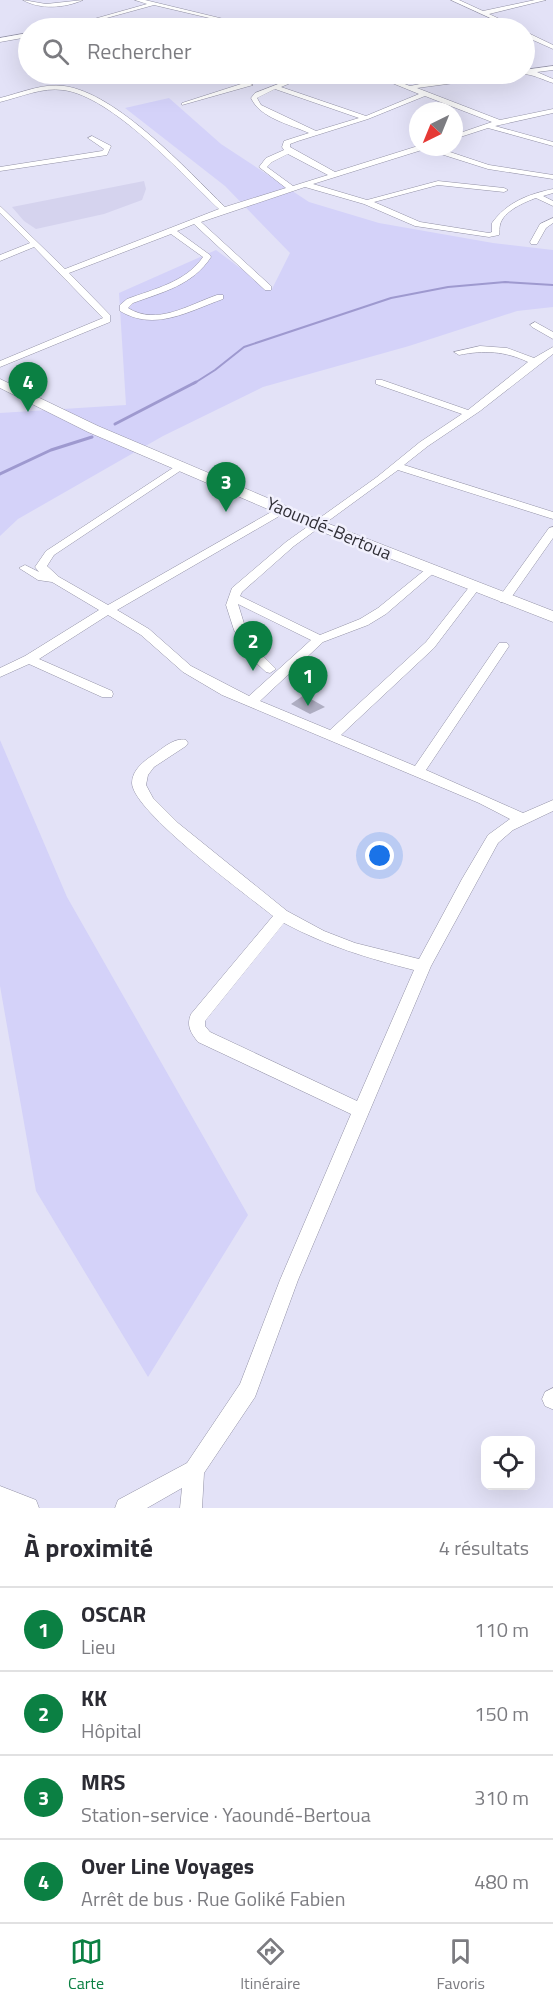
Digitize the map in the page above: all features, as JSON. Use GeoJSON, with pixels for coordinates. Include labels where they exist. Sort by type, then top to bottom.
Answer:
{"type":"FeatureCollection","features":[{"type":"Feature","properties":{"kind":"highway","name":"Yaoundé-Bertoua"},"geometry":{"type":"LineString","coordinates":[[0,383],[75,418],[93,429],[182,465],[318,525],[430,571],[553,617]]}},
{"type":"Feature","properties":{"kind":"street"},"geometry":{"type":"LineString","coordinates":[[26,0],[52,7],[80,0]]}},
{"type":"Feature","properties":{"kind":"street"},"geometry":{"type":"LineString","coordinates":[[138,0],[213,18]]}},
{"type":"Feature","properties":{"kind":"street"},"geometry":{"type":"LineString","coordinates":[[454,0],[494,18]]}},
{"type":"Feature","properties":{"kind":"street"},"geometry":{"type":"LineString","coordinates":[[483,13],[538,0]]}},
{"type":"Feature","properties":{"kind":"street"},"geometry":{"type":"LineString","coordinates":[[106,18],[176,1]]}},
{"type":"Feature","properties":{"kind":"street"},"geometry":{"type":"LineString","coordinates":[[0,40],[18,37]]}},
{"type":"Feature","properties":{"kind":"street"},"geometry":{"type":"LineString","coordinates":[[535,38],[553,47]]}},
{"type":"Feature","properties":{"kind":"street"},"geometry":{"type":"LineString","coordinates":[[535,70],[553,68]]}},
{"type":"Feature","properties":{"kind":"street"},"geometry":{"type":"LineString","coordinates":[[535,74],[553,81]]}},
{"type":"Feature","properties":{"kind":"street"},"geometry":{"type":"LineString","coordinates":[[184,104],[247,84],[266,90]]}},
{"type":"Feature","properties":{"kind":"street"},"geometry":{"type":"LineString","coordinates":[[283,84],[266,90],[254,98],[258,106],[315,133]]}},
{"type":"Feature","properties":{"kind":"street"},"geometry":{"type":"LineString","coordinates":[[398,84],[499,122]]}},
{"type":"Feature","properties":{"kind":"street"},"geometry":{"type":"LineString","coordinates":[[408,88],[429,84]]}},
{"type":"Feature","properties":{"kind":"street"},"geometry":{"type":"LineString","coordinates":[[0,100],[62,87],[93,98],[144,135],[224,210]]}},
{"type":"Feature","properties":{"kind":"street"},"geometry":{"type":"LineString","coordinates":[[275,87],[366,118]]}},
{"type":"Feature","properties":{"kind":"street"},"geometry":{"type":"LineString","coordinates":[[336,176],[288,151],[287,143],[366,118],[425,94]]}},
{"type":"Feature","properties":{"kind":"street"},"geometry":{"type":"LineString","coordinates":[[463,134],[499,122],[553,111]]}},
{"type":"Feature","properties":{"kind":"street"},"geometry":{"type":"LineString","coordinates":[[489,126],[553,144]]}},
{"type":"Feature","properties":{"kind":"street"},"geometry":{"type":"LineString","coordinates":[[0,169],[104,153],[108,148],[92,138]]}},
{"type":"Feature","properties":{"kind":"street"},"geometry":{"type":"LineString","coordinates":[[288,151],[269,160],[263,167],[292,189]]}},
{"type":"Feature","properties":{"kind":"street"},"geometry":{"type":"LineString","coordinates":[[65,272],[224,210],[409,152]]}},
{"type":"Feature","properties":{"kind":"street"},"geometry":{"type":"LineString","coordinates":[[454,156],[488,167],[553,177]]}},
{"type":"Feature","properties":{"kind":"street"},"geometry":{"type":"LineString","coordinates":[[367,202],[438,183],[504,190]]}},
{"type":"Feature","properties":{"kind":"street"},"geometry":{"type":"LineString","coordinates":[[308,185],[367,202],[418,224],[494,235],[496,223],[501,216],[536,195],[553,192]]}},
{"type":"Feature","properties":{"kind":"street"},"geometry":{"type":"LineString","coordinates":[[536,195],[553,204]]}},
{"type":"Feature","properties":{"kind":"street"},"geometry":{"type":"LineString","coordinates":[[0,208],[33,244],[65,272],[107,320],[0,364]]}},
{"type":"Feature","properties":{"kind":"street"},"geometry":{"type":"LineString","coordinates":[[534,243],[543,226],[553,220]]}},
{"type":"Feature","properties":{"kind":"street"},"geometry":{"type":"LineString","coordinates":[[195,221],[268,288]]}},
{"type":"Feature","properties":{"kind":"street"},"geometry":{"type":"LineString","coordinates":[[172,231],[207,256],[201,268],[186,278],[130,301],[124,305],[123,309],[132,316],[159,318],[177,314],[196,304],[220,297]]}},
{"type":"Feature","properties":{"kind":"street"},"geometry":{"type":"LineString","coordinates":[[2,256],[33,244]]}},
{"type":"Feature","properties":{"kind":"street"},"geometry":{"type":"LineString","coordinates":[[535,325],[553,336]]}},
{"type":"Feature","properties":{"kind":"street"},"geometry":{"type":"LineString","coordinates":[[459,352],[487,347],[497,348],[536,362]]}},
{"type":"Feature","properties":{"kind":"street"},"geometry":{"type":"LineString","coordinates":[[270,669],[254,654],[240,630],[232,605],[236,591],[290,544],[553,350]]}},
{"type":"Feature","properties":{"kind":"street"},"geometry":{"type":"LineString","coordinates":[[379,382],[468,413]]}},
{"type":"Feature","properties":{"kind":"street"},"geometry":{"type":"LineString","coordinates":[[182,465],[50,553],[41,567],[55,579],[145,632],[187,669],[227,692],[418,772],[522,819]]}},
{"type":"Feature","properties":{"kind":"street"},"geometry":{"type":"LineString","coordinates":[[396,466],[553,516]]}},
{"type":"Feature","properties":{"kind":"street"},"geometry":{"type":"LineString","coordinates":[[0,673],[29,659],[284,509]]}},
{"type":"Feature","properties":{"kind":"street"},"geometry":{"type":"LineString","coordinates":[[504,599],[553,530]]}},
{"type":"Feature","properties":{"kind":"street"},"geometry":{"type":"LineString","coordinates":[[25,568],[42,578],[55,579]]}},
{"type":"Feature","properties":{"kind":"street"},"geometry":{"type":"LineString","coordinates":[[251,702],[319,639],[364,622],[382,611],[430,571]]}},
{"type":"Feature","properties":{"kind":"street"},"geometry":{"type":"LineString","coordinates":[[332,736],[430,645],[474,588]]}},
{"type":"Feature","properties":{"kind":"street"},"geometry":{"type":"LineString","coordinates":[[235,598],[319,639]]}},
{"type":"Feature","properties":{"kind":"street"},"geometry":{"type":"LineString","coordinates":[[418,772],[503,646]]}},
{"type":"Feature","properties":{"kind":"street"},"geometry":{"type":"LineString","coordinates":[[29,659],[107,694]]}},
{"type":"Feature","properties":{"kind":"street"},"geometry":{"type":"LineString","coordinates":[[181,743],[149,764],[141,774],[139,785],[147,801],[173,827],[282,915],[319,935],[352,948],[423,966]]}},
{"type":"Feature","properties":{"kind":"street"},"geometry":{"type":"LineString","coordinates":[[126,1508],[194,1470],[248,1390],[289,1280],[423,966],[468,879],[493,839],[508,826],[553,805]]}},
{"type":"Feature","properties":{"kind":"street"},"geometry":{"type":"LineString","coordinates":[[282,915],[197,1019],[197,1028],[204,1037],[361,1111]]}},
{"type":"Feature","properties":{"kind":"street"},"geometry":{"type":"LineString","coordinates":[[190,1508],[194,1470]]}},
{"type":"Feature","properties":{"kind":"street"},"geometry":{"type":"LineString","coordinates":[[0,1497],[28,1508]]}},
{"type":"Feature","properties":{"kind":"shaded area"},"geometry":{"type":"Polygon","coordinates":[[[169,98],[221,144],[309,202],[379,223],[493,243],[553,250],[553,307],[517,311],[409,346],[263,387],[163,436],[18,519],[0,536],[0,413],[126,405],[119,293],[216,250],[271,291],[290,253],[225,186],[125,108],[169,98]]]}},
{"type":"Feature","properties":{"kind":"shaded area"},"geometry":{"type":"Polygon","coordinates":[[[144,181],[146,189],[142,200],[104,214],[36,229],[24,221],[12,207],[144,181]]]}},
{"type":"Feature","properties":{"kind":"shaded area"},"geometry":{"type":"Polygon","coordinates":[[[0,740],[67,897],[248,1215],[148,1377],[36,1191],[0,986],[0,740]]]}},
{"type":"Feature","properties":{"kind":"building"},"geometry":{"type":"Polygon","coordinates":[[[304,695],[325,707],[310,714],[291,704],[304,695]]]}},
{"type":"Feature","properties":{"kind":"waterway"},"geometry":{"type":"LineString","coordinates":[[193,384],[244,347],[391,298],[448,287],[505,282],[553,285]]}},
{"type":"Feature","properties":{"kind":"waterway"},"geometry":{"type":"LineString","coordinates":[[115,424],[196,382]]}},
{"type":"Feature","properties":{"kind":"waterway"},"geometry":{"type":"LineString","coordinates":[[0,474],[51,450],[92,437]]}},
{"type":"Feature","properties":{"kind":"place","name":"Over Line Voyages"},"geometry":{"type":"Point","coordinates":[28,412]}},
{"type":"Feature","properties":{"kind":"place","name":"MRS"},"geometry":{"type":"Point","coordinates":[226,512]}},
{"type":"Feature","properties":{"kind":"place","name":"KK"},"geometry":{"type":"Point","coordinates":[253,671]}},
{"type":"Feature","properties":{"kind":"place","name":"OSCAR"},"geometry":{"type":"Point","coordinates":[308,706]}}]}
